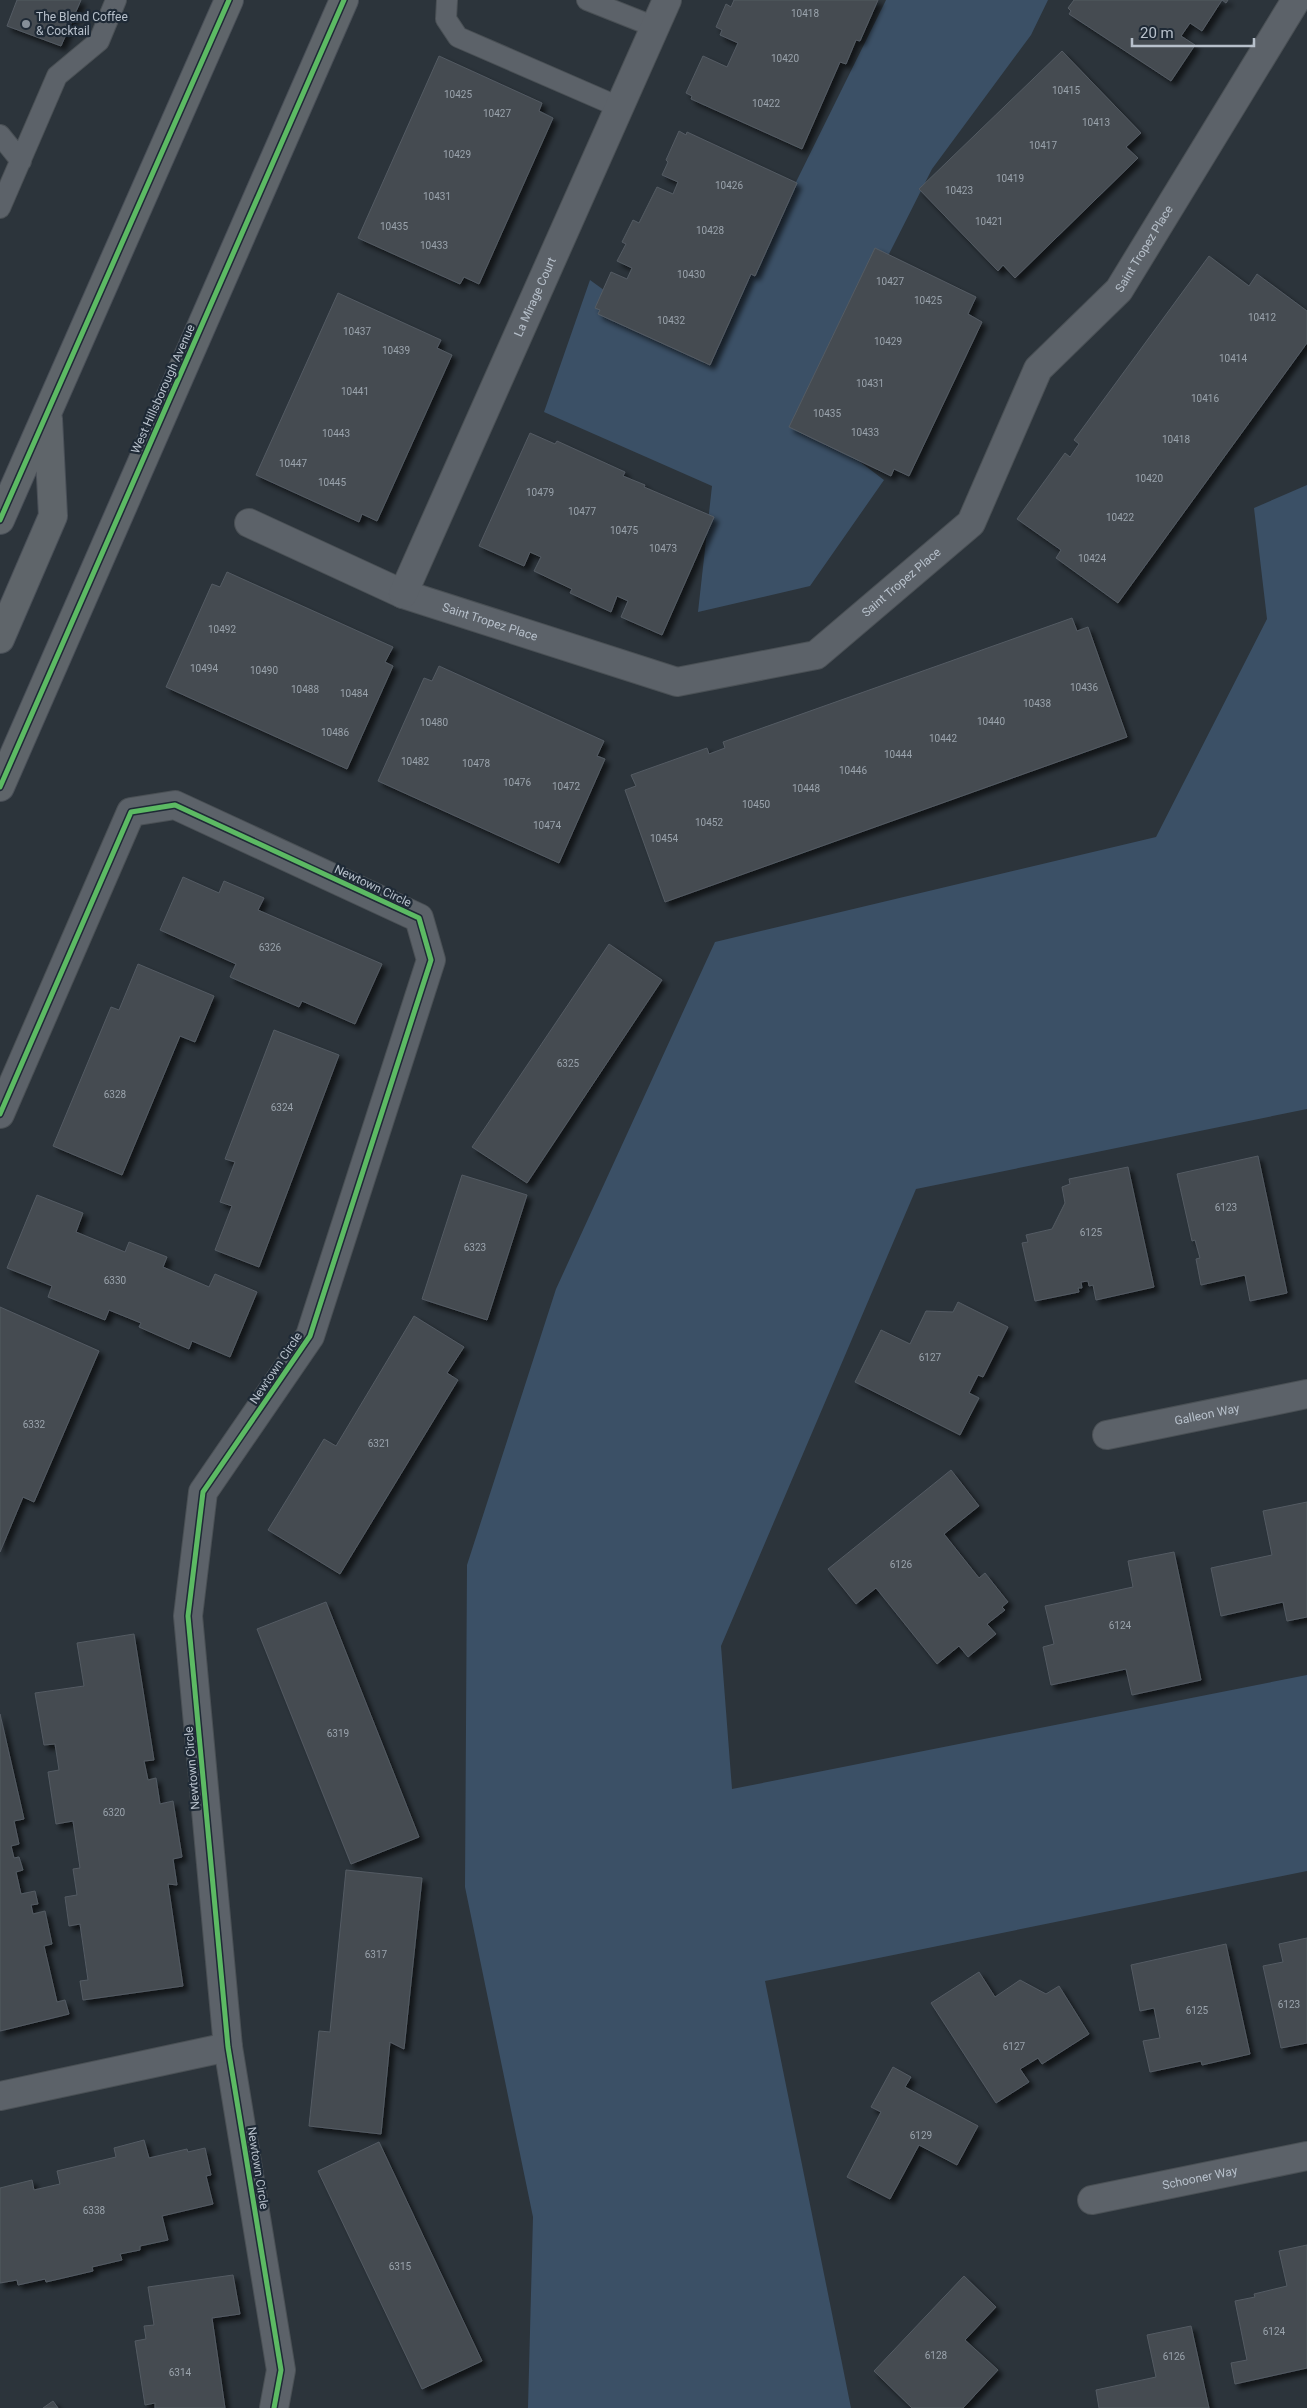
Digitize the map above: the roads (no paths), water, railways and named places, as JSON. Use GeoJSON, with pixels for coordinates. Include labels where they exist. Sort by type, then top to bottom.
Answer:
{"type":"FeatureCollection","features":[{"type":"Feature","properties":{"kind":"main road"},"geometry":{"type":"LineString","coordinates":[[0,520],[229,0]]}},
{"type":"Feature","properties":{"kind":"main road","name":"West Hillsborough Avenue"},"geometry":{"type":"LineString","coordinates":[[0,787],[344,0]]}},
{"type":"Feature","properties":{"kind":"main road"},"geometry":{"type":"LineString","coordinates":[[0,639],[53,516],[48,412]]}},
{"type":"Feature","properties":{"kind":"street","name":"La Mirage Court"},"geometry":{"type":"LineString","coordinates":[[403,594],[667,0]]}},
{"type":"Feature","properties":{"kind":"street","name":"Saint Tropez Place"},"geometry":{"type":"LineString","coordinates":[[249,523],[403,594],[677,682],[816,655],[971,523],[1038,369],[1119,290],[1296,0]]}},
{"type":"Feature","properties":{"kind":"street","name":"Newtown Circle"},"geometry":{"type":"LineString","coordinates":[[0,1114],[131,812],[175,805],[419,918],[431,960],[310,1336],[203,1492],[188,1616],[228,2047],[281,2370],[274,2408]]}},
{"type":"Feature","properties":{"kind":"street","name":"Galleon Way"},"geometry":{"type":"LineString","coordinates":[[1107,1435],[1307,1394]]}},
{"type":"Feature","properties":{"kind":"street"},"geometry":{"type":"LineString","coordinates":[[0,2096],[228,2047]]}},
{"type":"Feature","properties":{"kind":"street","name":"Schooner Way"},"geometry":{"type":"LineString","coordinates":[[1092,2200],[1307,2156]]}},
{"type":"Feature","properties":{"kind":"lane"},"geometry":{"type":"LineString","coordinates":[[0,208],[58,76],[99,40],[116,0]]}},
{"type":"Feature","properties":{"kind":"lane"},"geometry":{"type":"LineString","coordinates":[[447,0],[446,19],[458,37],[619,107]]}},
{"type":"Feature","properties":{"kind":"lane"},"geometry":{"type":"LineString","coordinates":[[587,0],[655,27]]}},
{"type":"Feature","properties":{"kind":"lane"},"geometry":{"type":"LineString","coordinates":[[0,135],[21,161]]}},
{"type":"Feature","properties":{"kind":"water"},"geometry":{"type":"Polygon","coordinates":[[[886,0],[1048,0],[1031,35],[932,169],[805,420],[884,480],[810,586],[698,612],[712,486],[544,412],[590,280],[706,364],[886,0]]]}},
{"type":"Feature","properties":{"kind":"water"},"geometry":{"type":"Polygon","coordinates":[[[1307,485],[1307,1109],[916,1189],[721,1646],[732,1789],[1307,1675],[1307,1871],[765,1981],[851,2408],[528,2408],[533,2217],[465,1887],[467,1565],[556,1289],[715,942],[1156,837],[1267,619],[1254,508],[1307,485]]]}},
{"type":"Feature","properties":{"kind":"place","name":"The Blend Coffee & Cocktail"},"geometry":{"type":"Point","coordinates":[26,24]}}]}
